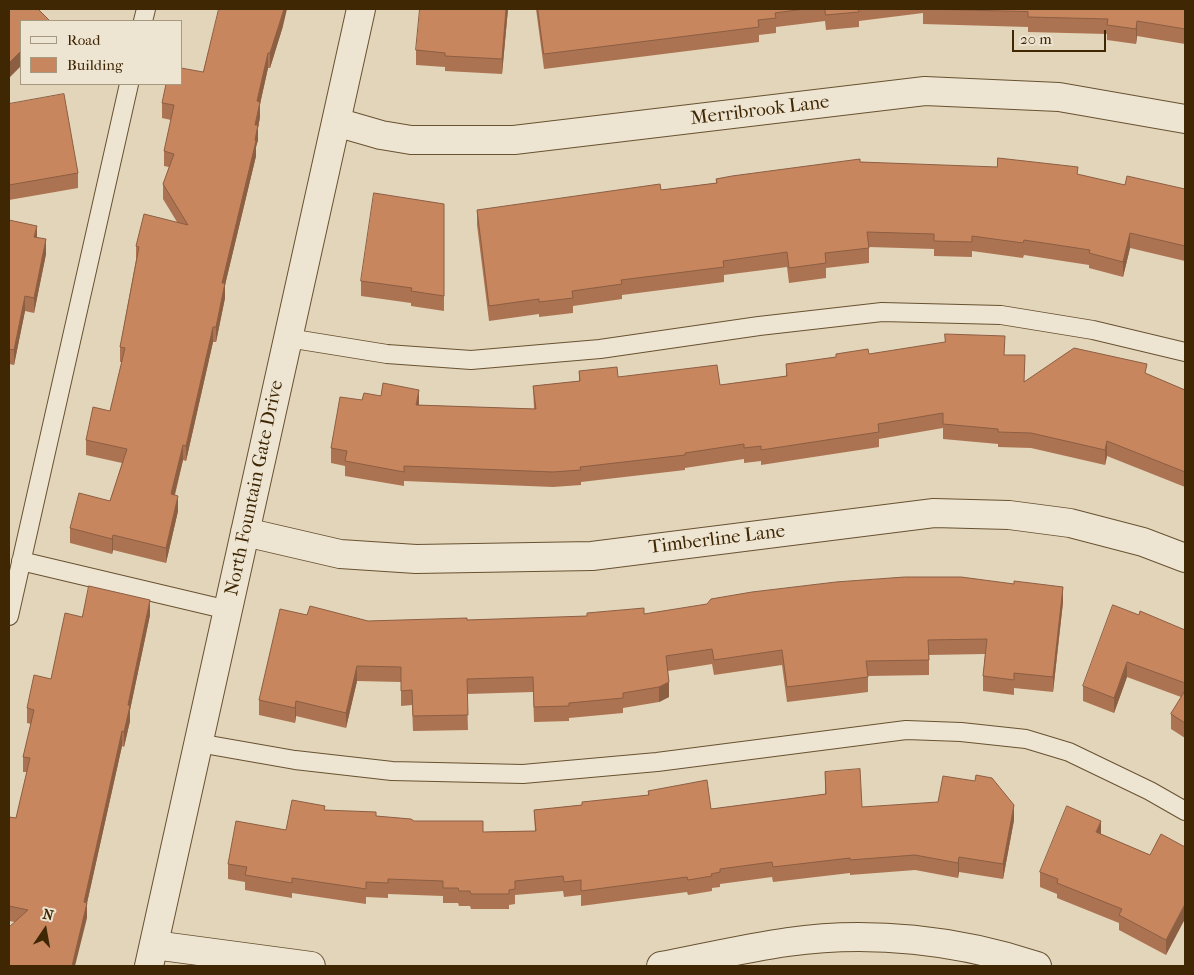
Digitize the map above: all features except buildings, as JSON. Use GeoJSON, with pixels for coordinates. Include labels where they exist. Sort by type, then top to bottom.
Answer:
{"type":"FeatureCollection","features":[{"type":"Feature","properties":{"kind":"street","name":"North Fountain Gate Drive"},"geometry":{"type":"LineString","coordinates":[[151,955],[361,9]]}},
{"type":"Feature","properties":{"kind":"street","name":"Merribrook Lane"},"geometry":{"type":"LineString","coordinates":[[336,122],[381,136],[411,140],[514,140],[925,92],[1059,98],[1185,119]]}},
{"type":"Feature","properties":{"kind":"street","name":"Timberline Lane"},"geometry":{"type":"LineString","coordinates":[[245,532],[340,554],[416,559],[592,556],[934,513],[1009,515],[1070,524],[1143,542],[1185,558]]}},
{"type":"Feature","properties":{"kind":"street"},"geometry":{"type":"LineString","coordinates":[[661,966],[789,942],[862,938],[933,942],[1004,956],[1036,966]]}},
{"type":"Feature","properties":{"kind":"street"},"geometry":{"type":"LineString","coordinates":[[151,955],[311,966]]}},
{"type":"Feature","properties":{"kind":"lane"},"geometry":{"type":"LineString","coordinates":[[9,616],[129,85]]}},
{"type":"Feature","properties":{"kind":"lane"},"geometry":{"type":"LineString","coordinates":[[288,338],[387,354],[471,360],[600,349],[759,326],[882,312],[1001,315],[1093,330],[1185,352]]}},
{"type":"Feature","properties":{"kind":"lane"},"geometry":{"type":"LineString","coordinates":[[21,561],[228,610]]}},
{"type":"Feature","properties":{"kind":"lane"},"geometry":{"type":"LineString","coordinates":[[198,743],[295,760],[392,771],[523,774],[656,762],[906,730],[961,732],[1026,738],[1069,752],[1150,790],[1185,811]]}}]}
